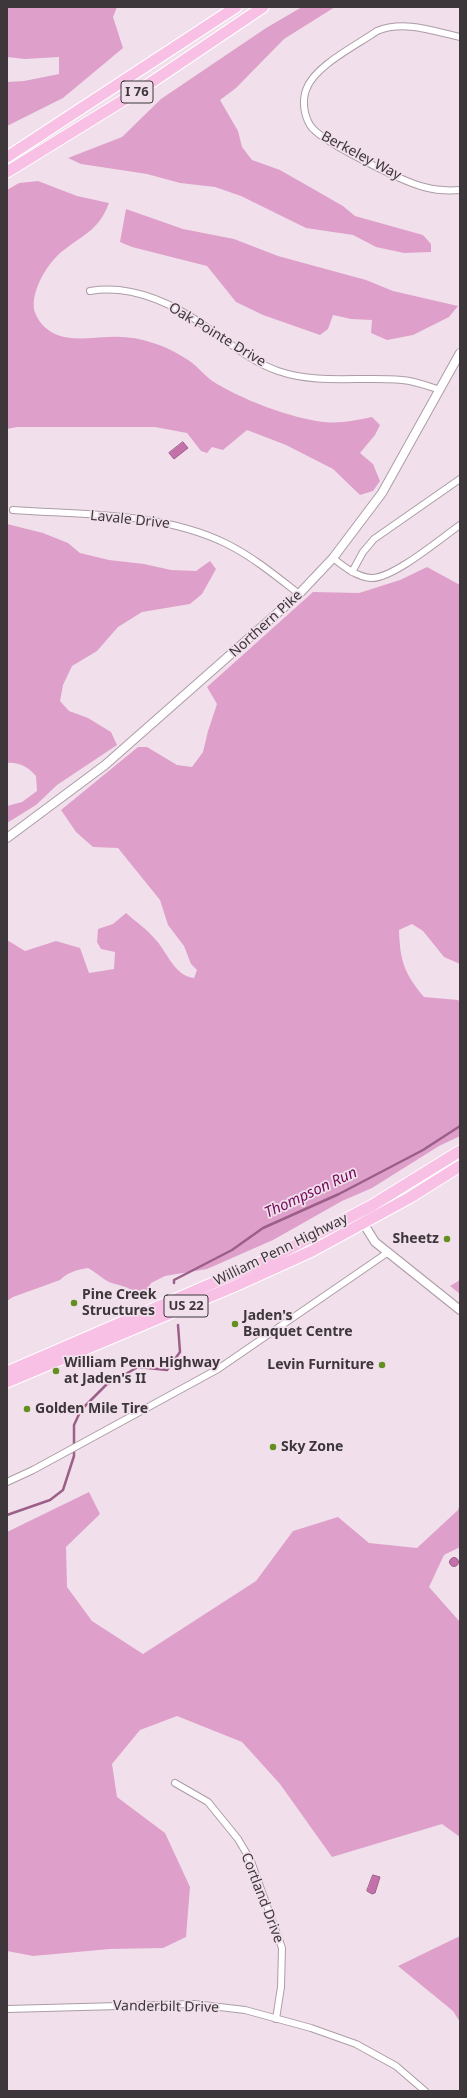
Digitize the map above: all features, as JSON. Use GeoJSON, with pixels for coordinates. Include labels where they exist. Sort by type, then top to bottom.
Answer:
{"type":"FeatureCollection","features":[{"type":"Feature","properties":{"kind":"highway","name":"I 76"},"geometry":{"type":"LineString","coordinates":[[7,157],[236,7]]}},
{"type":"Feature","properties":{"kind":"highway","name":"I 76"},"geometry":{"type":"LineString","coordinates":[[7,172],[140,90],[263,7]]}},
{"type":"Feature","properties":{"kind":"highway","name":"William Penn Highway"},"geometry":{"type":"LineString","coordinates":[[7,1372],[271,1258],[357,1213],[460,1151]]}},
{"type":"Feature","properties":{"kind":"highway","name":"William Penn Highway"},"geometry":{"type":"LineString","coordinates":[[7,1382],[242,1283],[312,1251],[363,1224],[460,1166]]}},
{"type":"Feature","properties":{"kind":"main road","name":"Northern Pike"},"geometry":{"type":"LineString","coordinates":[[7,838],[105,765],[299,594],[333,558],[382,493],[460,353]]}},
{"type":"Feature","properties":{"kind":"main road"},"geometry":{"type":"LineString","coordinates":[[357,1213],[375,1242],[460,1310]]}},
{"type":"Feature","properties":{"kind":"street","name":"Berkeley Way"},"geometry":{"type":"LineString","coordinates":[[460,37],[401,26],[385,28],[377,31],[320,70],[309,82],[304,100],[304,110],[310,126],[325,139],[402,179],[423,187],[440,190],[460,190]]}},
{"type":"Feature","properties":{"kind":"street","name":"Oak Pointe Drive"},"geometry":{"type":"LineString","coordinates":[[90,291],[114,289],[133,293],[164,303],[193,318],[263,364],[291,375],[322,380],[404,380],[440,390]]}},
{"type":"Feature","properties":{"kind":"street"},"geometry":{"type":"LineString","coordinates":[[352,572],[363,552],[374,540],[460,479]]}},
{"type":"Feature","properties":{"kind":"street","name":"Lavale Drive"},"geometry":{"type":"LineString","coordinates":[[13,510],[153,520],[175,524],[228,544],[263,567],[299,594]]}},
{"type":"Feature","properties":{"kind":"street"},"geometry":{"type":"LineString","coordinates":[[333,558],[352,572],[372,578],[396,570],[460,525]]}},
{"type":"Feature","properties":{"kind":"street"},"geometry":{"type":"LineString","coordinates":[[7,1482],[34,1470],[218,1369],[387,1253]]}},
{"type":"Feature","properties":{"kind":"street","name":"Cortland Drive"},"geometry":{"type":"LineString","coordinates":[[175,1782],[208,1802],[238,1839],[250,1861],[282,1948],[281,1987],[276,2019]]}},
{"type":"Feature","properties":{"kind":"street","name":"Vanderbilt Drive"},"geometry":{"type":"LineString","coordinates":[[7,2009],[194,2004],[245,2010],[311,2028],[356,2044],[396,2066],[425,2091]]}},
{"type":"Feature","properties":{"kind":"shaded area"},"geometry":{"type":"Polygon","coordinates":[[[7,7],[117,7],[113,17],[123,48],[63,98],[7,126],[7,82],[24,81],[59,74],[59,57],[25,59],[7,57],[7,7]]]}},
{"type":"Feature","properties":{"kind":"shaded area"},"geometry":{"type":"Polygon","coordinates":[[[302,7],[335,7],[284,39],[236,88],[220,100],[238,131],[242,147],[252,160],[280,170],[343,206],[355,216],[423,235],[431,244],[431,252],[404,253],[376,247],[353,235],[306,228],[241,196],[215,187],[180,183],[147,174],[81,164],[68,158],[122,137],[161,99],[266,28],[302,7]]]}},
{"type":"Feature","properties":{"kind":"shaded area"},"geometry":{"type":"Polygon","coordinates":[[[38,181],[77,196],[109,203],[96,226],[58,255],[46,270],[34,298],[36,315],[42,325],[50,331],[68,338],[126,337],[158,344],[187,359],[211,380],[235,394],[266,407],[297,417],[336,422],[372,417],[380,425],[375,435],[360,453],[373,464],[380,481],[373,491],[360,495],[333,469],[286,445],[247,430],[223,450],[212,447],[207,453],[201,451],[187,433],[155,427],[17,427],[7,429],[7,190],[19,183],[38,181]]]}},
{"type":"Feature","properties":{"kind":"shaded area"},"geometry":{"type":"Polygon","coordinates":[[[126,209],[183,229],[234,239],[278,256],[366,280],[393,291],[458,306],[449,317],[413,335],[387,340],[371,333],[372,320],[351,319],[333,315],[328,329],[320,335],[263,315],[236,302],[207,266],[132,247],[120,242],[126,209]]]}},
{"type":"Feature","properties":{"kind":"shaded area"},"geometry":{"type":"Polygon","coordinates":[[[183,442],[188,448],[174,459],[169,453],[183,442]]]}},
{"type":"Feature","properties":{"kind":"shaded area"},"geometry":{"type":"Polygon","coordinates":[[[7,524],[43,533],[68,543],[80,553],[109,560],[144,564],[171,570],[196,571],[210,561],[216,569],[202,594],[190,604],[142,612],[118,627],[97,651],[72,666],[63,685],[60,701],[69,711],[88,718],[111,732],[117,745],[57,785],[36,805],[7,823],[7,806],[22,802],[37,791],[36,776],[33,773],[19,764],[7,763],[7,524]]]}},
{"type":"Feature","properties":{"kind":"shaded area"},"geometry":{"type":"Polygon","coordinates":[[[427,567],[460,585],[460,964],[444,957],[423,931],[412,924],[399,930],[404,966],[417,989],[424,997],[458,1000],[460,1003],[460,1136],[439,1146],[372,1188],[342,1201],[273,1240],[207,1269],[165,1276],[151,1283],[146,1292],[137,1300],[135,1294],[128,1288],[109,1282],[88,1268],[73,1272],[60,1280],[13,1297],[7,1301],[7,940],[25,951],[56,941],[80,948],[89,973],[114,969],[115,952],[101,949],[97,942],[98,929],[113,924],[126,913],[152,935],[181,973],[194,978],[197,970],[191,964],[184,946],[168,925],[160,900],[118,848],[93,847],[76,832],[61,810],[138,747],[147,747],[177,765],[192,767],[203,752],[217,704],[207,687],[313,592],[359,593],[400,580],[427,567]]]}},
{"type":"Feature","properties":{"kind":"shaded area"},"geometry":{"type":"Polygon","coordinates":[[[460,1280],[460,1294],[450,1286],[460,1280]]]}},
{"type":"Feature","properties":{"kind":"shaded area"},"geometry":{"type":"Polygon","coordinates":[[[89,1492],[100,1514],[66,1547],[67,1587],[92,1621],[143,1654],[256,1581],[293,1531],[338,1517],[369,1543],[417,1548],[458,1510],[460,1504],[460,1547],[444,1555],[429,1587],[460,1622],[460,1837],[442,1824],[332,1857],[280,1784],[242,1742],[177,1716],[140,1730],[112,1764],[117,1797],[165,1833],[190,1887],[186,1937],[163,1948],[110,1949],[33,1956],[7,1951],[7,1532],[89,1492]]]}},
{"type":"Feature","properties":{"kind":"shaded area"},"geometry":{"type":"Polygon","coordinates":[[[454,1557],[459,1562],[454,1567],[449,1562],[454,1557]]]}},
{"type":"Feature","properties":{"kind":"shaded area"},"geometry":{"type":"Polygon","coordinates":[[[373,1875],[380,1877],[375,1893],[372,1894],[367,1891],[373,1875]]]}},
{"type":"Feature","properties":{"kind":"shaded area"},"geometry":{"type":"Polygon","coordinates":[[[460,1936],[460,2022],[453,2011],[398,1966],[460,1936]]]}},
{"type":"Feature","properties":{"kind":"waterway","name":"Thompson Run"},"geometry":{"type":"LineString","coordinates":[[174,1283],[174,1280],[232,1250],[263,1228],[339,1194],[423,1150],[460,1126]]}},
{"type":"Feature","properties":{"kind":"waterway","name":"Thompson Run"},"geometry":{"type":"LineString","coordinates":[[7,1515],[50,1500],[63,1490],[74,1456],[74,1425],[81,1410],[106,1385],[138,1367],[167,1370],[180,1352],[178,1325]]}},
{"type":"Feature","properties":{"kind":"place","name":"Sheetz"},"geometry":{"type":"Point","coordinates":[447,1239]}},
{"type":"Feature","properties":{"kind":"place","name":"Pine Creek Structures"},"geometry":{"type":"Point","coordinates":[74,1303]}},
{"type":"Feature","properties":{"kind":"place","name":"Jaden's Banquet Centre"},"geometry":{"type":"Point","coordinates":[235,1324]}},
{"type":"Feature","properties":{"kind":"place","name":"Levin Furniture"},"geometry":{"type":"Point","coordinates":[382,1365]}},
{"type":"Feature","properties":{"kind":"place","name":"William Penn Highway at Jaden's II"},"geometry":{"type":"Point","coordinates":[56,1371]}},
{"type":"Feature","properties":{"kind":"place","name":"Golden Mile Tire"},"geometry":{"type":"Point","coordinates":[27,1409]}},
{"type":"Feature","properties":{"kind":"place","name":"Sky Zone"},"geometry":{"type":"Point","coordinates":[273,1447]}}]}
